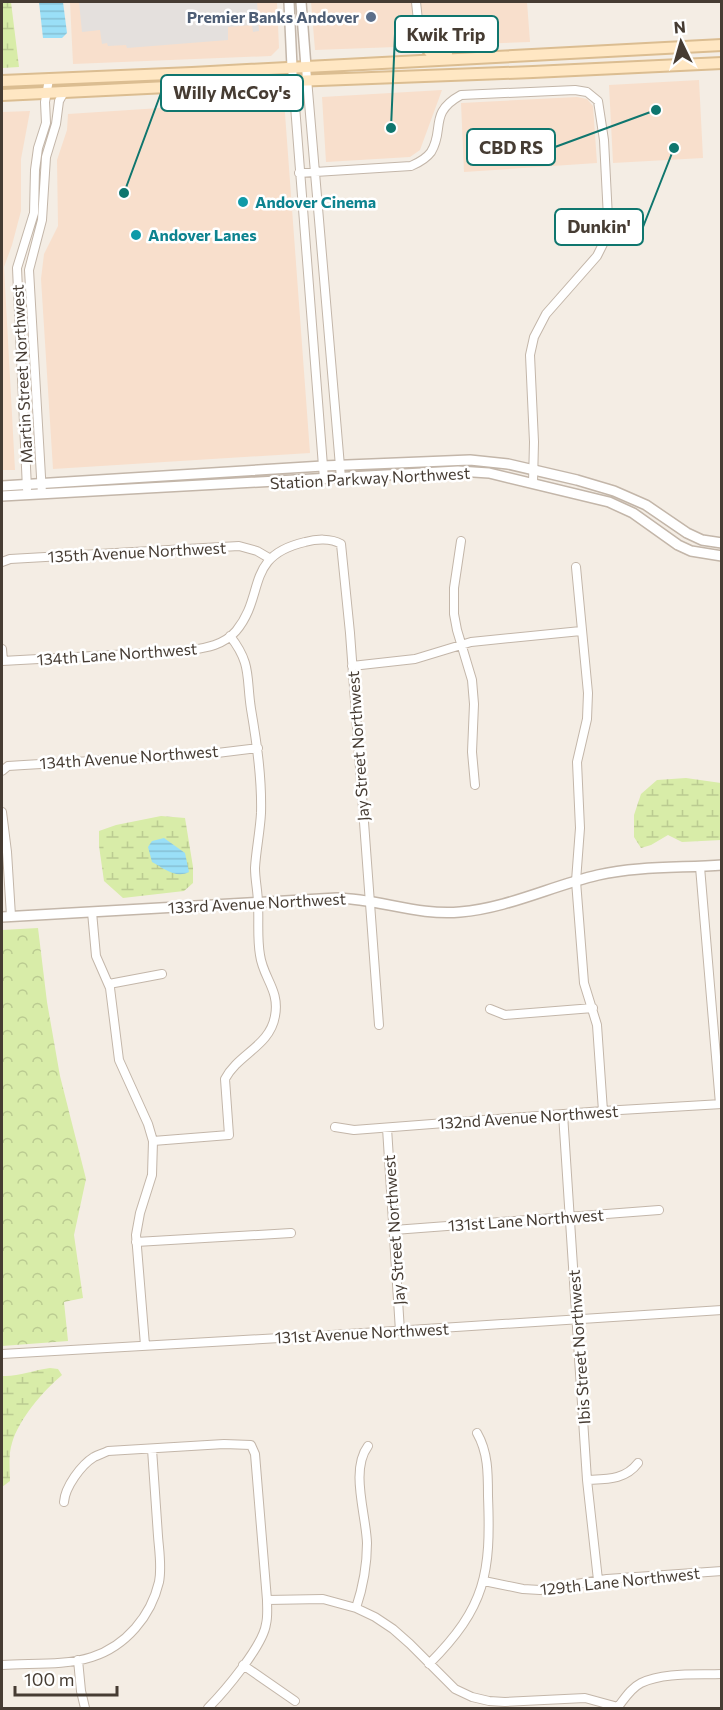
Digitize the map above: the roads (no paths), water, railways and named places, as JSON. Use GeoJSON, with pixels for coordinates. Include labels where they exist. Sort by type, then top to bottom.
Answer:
{"type":"FeatureCollection","features":[{"type":"Feature","properties":{"kind":"main road"},"geometry":{"type":"LineString","coordinates":[[419,30],[424,46],[434,53],[480,53],[498,57]]}},
{"type":"Feature","properties":{"kind":"main road"},"geometry":{"type":"LineString","coordinates":[[2,81],[722,45]]}},
{"type":"Feature","properties":{"kind":"main road"},"geometry":{"type":"LineString","coordinates":[[2,95],[722,63]]}},
{"type":"Feature","properties":{"kind":"street"},"geometry":{"type":"LineString","coordinates":[[289,2],[299,173],[324,479]]}},
{"type":"Feature","properties":{"kind":"street"},"geometry":{"type":"LineString","coordinates":[[301,2],[341,478]]}},
{"type":"Feature","properties":{"kind":"street"},"geometry":{"type":"LineString","coordinates":[[416,2],[419,30]]}},
{"type":"Feature","properties":{"kind":"street","name":"Martin Street Northwest"},"geometry":{"type":"LineString","coordinates":[[27,489],[17,268],[34,213],[35,170],[38,148],[46,123],[45,102],[49,79]]}},
{"type":"Feature","properties":{"kind":"street","name":"Martin Street Northwest"},"geometry":{"type":"LineString","coordinates":[[42,489],[29,270],[42,220],[46,158],[56,124],[59,102],[64,92]]}},
{"type":"Feature","properties":{"kind":"street"},"geometry":{"type":"LineString","coordinates":[[299,173],[411,166],[421,161],[431,151],[440,114],[452,100],[461,95],[587,92],[598,101],[604,140],[608,218],[606,238],[597,256],[546,314],[534,337],[530,355],[534,442],[533,483]]}},
{"type":"Feature","properties":{"kind":"street","name":"Station Parkway Northwest"},"geometry":{"type":"LineString","coordinates":[[42,489],[323,466],[470,460],[508,464],[577,480],[628,496],[687,533],[702,540],[722,543]]}},
{"type":"Feature","properties":{"kind":"street","name":"Station Parkway Northwest"},"geometry":{"type":"LineString","coordinates":[[2,486],[42,489],[324,479],[458,471],[489,473],[609,502],[633,513],[678,545],[691,551],[722,556]]}},
{"type":"Feature","properties":{"kind":"street","name":"Station Parkway Northwest"},"geometry":{"type":"LineString","coordinates":[[2,496],[27,489]]}},
{"type":"Feature","properties":{"kind":"street","name":"Jay Street Northwest"},"geometry":{"type":"LineString","coordinates":[[270,558],[281,549],[310,541],[329,540],[341,544],[379,1025]]}},
{"type":"Feature","properties":{"kind":"street"},"geometry":{"type":"LineString","coordinates":[[460,541],[454,588],[454,614],[472,680],[474,704],[472,752],[475,785]]}},
{"type":"Feature","properties":{"kind":"street","name":"135th Avenue Northwest"},"geometry":{"type":"LineString","coordinates":[[2,562],[10,559],[239,546],[270,558]]}},
{"type":"Feature","properties":{"kind":"street"},"geometry":{"type":"LineString","coordinates":[[153,1141],[229,1136],[225,1079],[228,1072],[261,1044],[271,1030],[275,1017],[274,990],[260,956],[255,871],[261,816],[258,748],[248,671],[241,650],[230,636],[249,608],[255,584],[270,558]]}},
{"type":"Feature","properties":{"kind":"street"},"geometry":{"type":"LineString","coordinates":[[576,567],[588,693],[587,719],[577,762],[580,828],[576,881],[584,983],[597,1025],[603,1111]]}},
{"type":"Feature","properties":{"kind":"street"},"geometry":{"type":"LineString","coordinates":[[352,666],[415,659],[461,645],[506,637],[581,630]]}},
{"type":"Feature","properties":{"kind":"street","name":"134th Lane Northwest"},"geometry":{"type":"LineString","coordinates":[[2,661],[185,651],[208,648],[230,636]]}},
{"type":"Feature","properties":{"kind":"street"},"geometry":{"type":"LineString","coordinates":[[2,649],[2,661]]}},
{"type":"Feature","properties":{"kind":"street","name":"134th Avenue Northwest"},"geometry":{"type":"LineString","coordinates":[[2,771],[8,766],[209,754],[225,750],[258,748]]}},
{"type":"Feature","properties":{"kind":"street"},"geometry":{"type":"LineString","coordinates":[[2,812],[7,852],[6,916]]}},
{"type":"Feature","properties":{"kind":"street","name":"133rd Avenue Northwest"},"geometry":{"type":"LineString","coordinates":[[6,916],[337,898],[370,900],[426,911],[458,912],[486,909],[600,874],[722,865]]}},
{"type":"Feature","properties":{"kind":"street"},"geometry":{"type":"LineString","coordinates":[[700,867],[721,1104]]}},
{"type":"Feature","properties":{"kind":"street"},"geometry":{"type":"LineString","coordinates":[[92,912],[96,956],[109,984],[119,1060],[148,1124],[153,1141],[152,1175],[140,1213],[136,1242],[145,1345]]}},
{"type":"Feature","properties":{"kind":"street"},"geometry":{"type":"LineString","coordinates":[[109,984],[162,974]]}},
{"type":"Feature","properties":{"kind":"street"},"geometry":{"type":"LineString","coordinates":[[490,1009],[505,1015],[593,1008]]}},
{"type":"Feature","properties":{"kind":"street","name":"132nd Avenue Northwest"},"geometry":{"type":"LineString","coordinates":[[335,1127],[354,1130],[721,1104]]}},
{"type":"Feature","properties":{"kind":"street","name":"Ibis Street Northwest"},"geometry":{"type":"LineString","coordinates":[[563,1114],[587,1480],[598,1580]]}},
{"type":"Feature","properties":{"kind":"street","name":"Jay Street Northwest"},"geometry":{"type":"LineString","coordinates":[[387,1128],[400,1331]]}},
{"type":"Feature","properties":{"kind":"street","name":"131st Lane Northwest"},"geometry":{"type":"LineString","coordinates":[[394,1230],[659,1210]]}},
{"type":"Feature","properties":{"kind":"street"},"geometry":{"type":"LineString","coordinates":[[136,1242],[291,1233]]}},
{"type":"Feature","properties":{"kind":"street","name":"131st Avenue Northwest"},"geometry":{"type":"LineString","coordinates":[[2,1354],[722,1310]]}},
{"type":"Feature","properties":{"kind":"street"},"geometry":{"type":"LineString","coordinates":[[429,1664],[450,1642],[472,1610],[484,1581],[489,1552],[488,1472],[485,1447],[477,1432]]}},
{"type":"Feature","properties":{"kind":"street"},"geometry":{"type":"LineString","coordinates":[[64,1502],[64,1496],[75,1477],[94,1457],[108,1451],[251,1445],[255,1454],[267,1600],[266,1624],[262,1637],[243,1665],[208,1708]]}},
{"type":"Feature","properties":{"kind":"street"},"geometry":{"type":"LineString","coordinates":[[356,1608],[366,1565],[367,1542],[360,1461],[368,1446]]}},
{"type":"Feature","properties":{"kind":"street"},"geometry":{"type":"LineString","coordinates":[[2,1665],[78,1660],[94,1656],[134,1632],[151,1606],[159,1580],[160,1559],[152,1449]]}},
{"type":"Feature","properties":{"kind":"street"},"geometry":{"type":"LineString","coordinates":[[587,1480],[623,1476],[631,1472],[638,1463]]}},
{"type":"Feature","properties":{"kind":"street","name":"129th Lane Northwest"},"geometry":{"type":"LineString","coordinates":[[484,1581],[540,1590],[598,1580],[722,1571]]}},
{"type":"Feature","properties":{"kind":"street"},"geometry":{"type":"LineString","coordinates":[[267,1600],[323,1599],[356,1608],[393,1629],[455,1689],[472,1697],[489,1701],[585,1698],[618,1708],[640,1683],[660,1677],[722,1674]]}},
{"type":"Feature","properties":{"kind":"street"},"geometry":{"type":"LineString","coordinates":[[78,1660],[85,1708]]}},
{"type":"Feature","properties":{"kind":"street"},"geometry":{"type":"LineString","coordinates":[[243,1665],[295,1701]]}},
{"type":"Feature","properties":{"kind":"water"},"geometry":{"type":"Polygon","coordinates":[[[39,2],[63,2],[67,33],[62,38],[43,38],[39,2]]]}},
{"type":"Feature","properties":{"kind":"water"},"geometry":{"type":"Polygon","coordinates":[[[164,838],[185,853],[189,872],[174,873],[152,862],[148,847],[152,841],[164,838]]]}},
{"type":"Feature","properties":{"kind":"place","name":"Premier Banks Andover"},"geometry":{"type":"Point","coordinates":[371,17]}},
{"type":"Feature","properties":{"kind":"place","name":"CBD RS"},"geometry":{"type":"Point","coordinates":[656,110]}},
{"type":"Feature","properties":{"kind":"place","name":"Kwik Trip"},"geometry":{"type":"Point","coordinates":[391,128]}},
{"type":"Feature","properties":{"kind":"place","name":"Dunkin'"},"geometry":{"type":"Point","coordinates":[674,148]}},
{"type":"Feature","properties":{"kind":"place","name":"Willy McCoy's"},"geometry":{"type":"Point","coordinates":[124,193]}},
{"type":"Feature","properties":{"kind":"place","name":"Andover Cinema"},"geometry":{"type":"Point","coordinates":[243,202]}},
{"type":"Feature","properties":{"kind":"place","name":"Andover Lanes"},"geometry":{"type":"Point","coordinates":[136,235]}}]}
